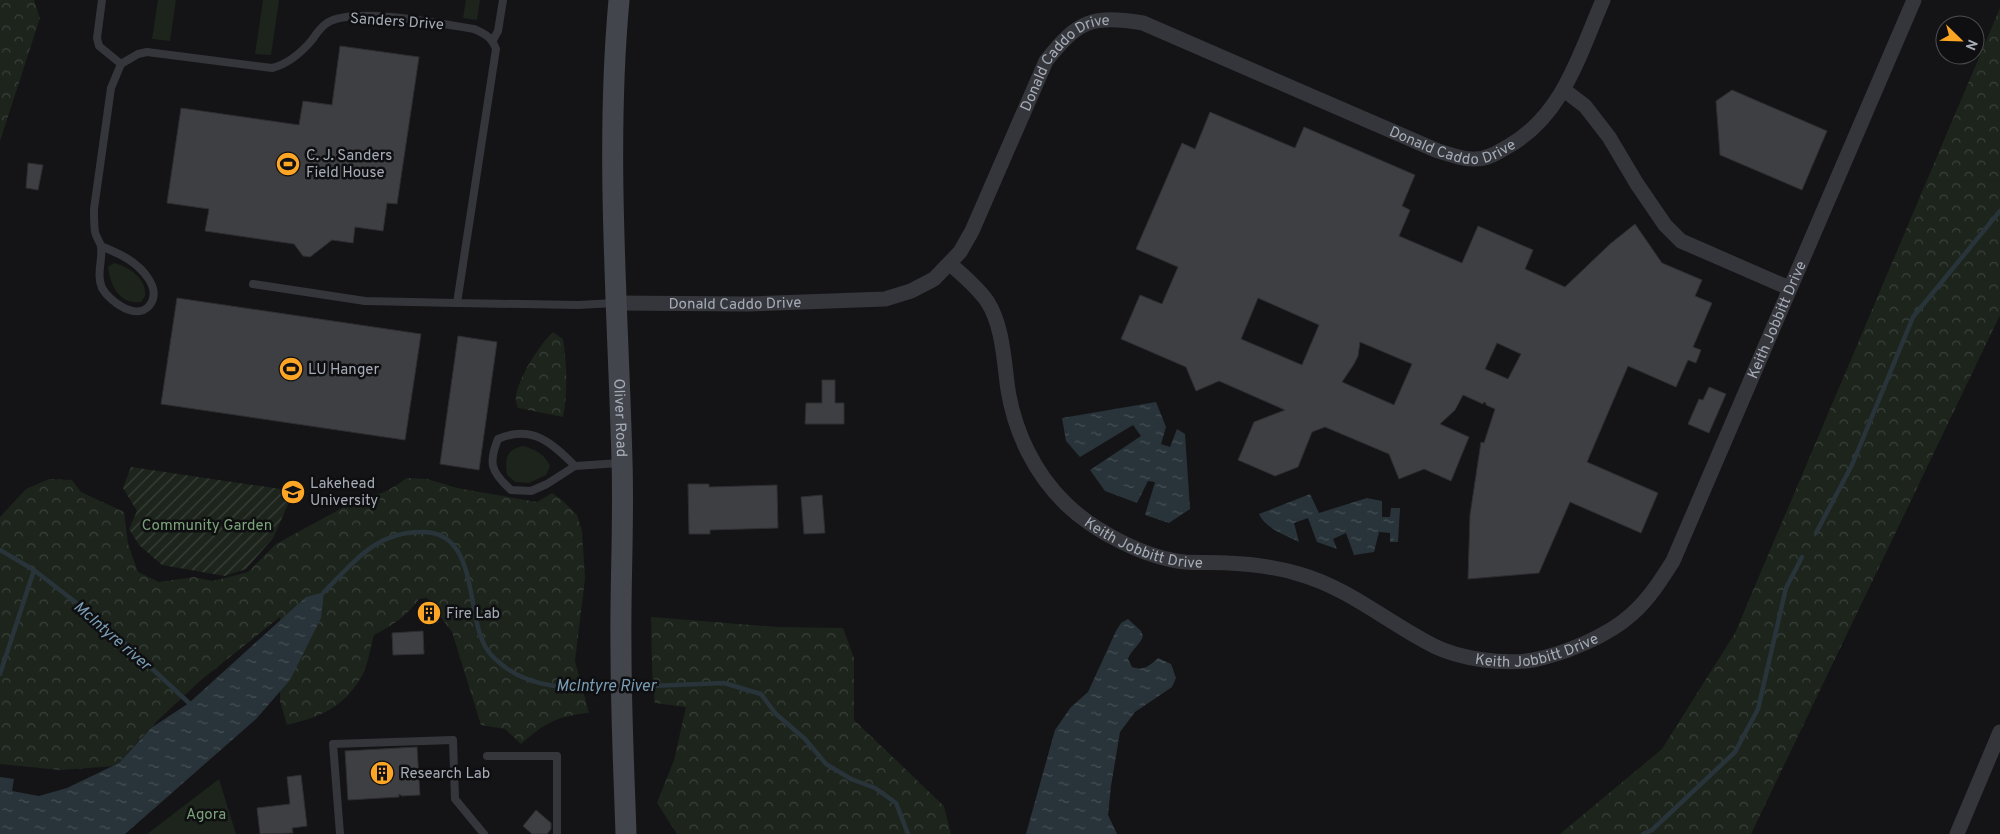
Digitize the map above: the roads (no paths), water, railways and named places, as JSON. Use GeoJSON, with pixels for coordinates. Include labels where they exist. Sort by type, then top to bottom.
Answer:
{"type":"FeatureCollection","features":[{"type":"Feature","properties":{"kind":"main road","name":"Oliver Road"},"geometry":{"type":"LineString","coordinates":[[619,0],[613,140],[616,303],[622,463],[621,651],[626,834]]}},
{"type":"Feature","properties":{"kind":"street","name":"Donald Caddo Drive"},"geometry":{"type":"LineString","coordinates":[[616,303],[748,304],[885,299],[911,291],[934,279],[960,252],[972,231],[1046,60],[1074,30],[1094,21],[1114,19],[1143,23],[1435,149],[1462,158],[1476,159],[1493,155],[1518,141],[1545,118],[1564,90],[1602,0]]}},
{"type":"Feature","properties":{"kind":"street","name":"Keith Jobbitt Drive"},"geometry":{"type":"LineString","coordinates":[[950,264],[988,302],[1000,335],[1012,408],[1022,441],[1038,470],[1065,503],[1092,526],[1155,555],[1184,562],[1265,566],[1299,574],[1332,585],[1397,626],[1442,650],[1464,657],[1531,660],[1553,655],[1590,640],[1631,615],[1654,591],[1673,561],[1914,0]]}},
{"type":"Feature","properties":{"kind":"street"},"geometry":{"type":"LineString","coordinates":[[1564,90],[1585,106],[1609,137],[1637,184],[1666,225],[1681,242],[1789,288]]}},
{"type":"Feature","properties":{"kind":"street"},"geometry":{"type":"LineString","coordinates":[[1957,834],[2000,732]]}},
{"type":"Feature","properties":{"kind":"lane"},"geometry":{"type":"LineString","coordinates":[[101,246],[129,259],[144,273],[153,286],[154,292],[149,307],[142,310],[132,310],[119,307],[109,299],[102,287],[99,272],[101,246],[94,228],[94,209],[111,88],[121,64],[99,46],[97,38],[102,0]]}},
{"type":"Feature","properties":{"kind":"lane"},"geometry":{"type":"LineString","coordinates":[[457,303],[496,60],[496,49],[493,40],[498,31],[503,0]]}},
{"type":"Feature","properties":{"kind":"lane","name":"Sanders Drive"},"geometry":{"type":"LineString","coordinates":[[121,64],[138,54],[147,52],[272,68],[281,66],[304,48],[324,25],[334,19],[346,16],[439,23],[474,29],[484,33],[493,40]]}},
{"type":"Feature","properties":{"kind":"lane"},"geometry":{"type":"LineString","coordinates":[[253,284],[365,301],[578,305],[616,303]]}},
{"type":"Feature","properties":{"kind":"lane"},"geometry":{"type":"LineString","coordinates":[[575,466],[558,449],[542,438],[527,433],[510,433],[498,438],[492,454],[492,468],[511,490],[530,491],[547,484],[575,466],[622,463]]}},
{"type":"Feature","properties":{"kind":"lane"},"geometry":{"type":"LineString","coordinates":[[340,834],[334,744],[453,740],[455,799],[484,834]]}},
{"type":"Feature","properties":{"kind":"lane"},"geometry":{"type":"LineString","coordinates":[[487,756],[557,756],[558,834]]}},
{"type":"Feature","properties":{"kind":"water"},"geometry":{"type":"Polygon","coordinates":[[[1156,402],[1166,427],[1161,444],[1170,447],[1177,429],[1185,434],[1190,509],[1169,523],[1145,515],[1155,482],[1148,481],[1137,503],[1105,491],[1090,470],[1141,436],[1133,425],[1080,457],[1066,441],[1062,418],[1156,402]]]}},
{"type":"Feature","properties":{"kind":"water"},"geometry":{"type":"Polygon","coordinates":[[[1310,494],[1319,513],[1367,498],[1382,501],[1382,517],[1390,517],[1391,508],[1400,508],[1398,542],[1390,542],[1390,533],[1379,532],[1374,552],[1354,555],[1346,533],[1333,539],[1337,549],[1317,542],[1308,518],[1294,523],[1299,542],[1271,528],[1259,514],[1310,494]]]}},
{"type":"Feature","properties":{"kind":"water"},"geometry":{"type":"Polygon","coordinates":[[[324,592],[321,618],[290,680],[256,719],[125,834],[0,834],[0,777],[14,779],[12,791],[39,796],[67,788],[119,763],[151,728],[189,703],[306,597],[324,592]]]}},
{"type":"Feature","properties":{"kind":"water"},"geometry":{"type":"Polygon","coordinates":[[[1128,619],[1141,631],[1143,636],[1128,659],[1132,667],[1146,667],[1158,658],[1171,664],[1176,678],[1172,687],[1135,712],[1120,732],[1108,815],[1117,834],[1026,834],[1055,730],[1071,707],[1088,692],[1116,631],[1121,623],[1128,619]]]}},
{"type":"Feature","properties":{"kind":"waterway"},"geometry":{"type":"LineString","coordinates":[[1816,533],[1852,465],[1913,317],[2000,211]]}},
{"type":"Feature","properties":{"kind":"waterway","name":"McIntyre River"},"geometry":{"type":"LineString","coordinates":[[324,592],[357,559],[379,542],[407,533],[424,532],[441,536],[454,545],[462,560],[468,577],[479,631],[486,648],[498,661],[512,672],[540,683],[586,688],[616,687]]}},
{"type":"Feature","properties":{"kind":"waterway","name":"McIntyre River"},"geometry":{"type":"LineString","coordinates":[[0,550],[34,570],[0,674]]}},
{"type":"Feature","properties":{"kind":"waterway"},"geometry":{"type":"LineString","coordinates":[[1643,834],[1652,830],[1735,752],[1758,709],[1786,588],[1802,557]]}},
{"type":"Feature","properties":{"kind":"waterway","name":"McIntyre river"},"geometry":{"type":"LineString","coordinates":[[34,570],[105,625],[189,703]]}},
{"type":"Feature","properties":{"kind":"waterway","name":"McIntyre River"},"geometry":{"type":"LineString","coordinates":[[626,687],[724,683],[761,694],[776,714],[805,739],[826,764],[851,779],[875,788],[896,803],[908,834]]}},
{"type":"Feature","properties":{"kind":"place","name":"C. J. Sanders Field House"},"geometry":{"type":"Point","coordinates":[288,164]}},
{"type":"Feature","properties":{"kind":"place","name":"LU Hanger"},"geometry":{"type":"Point","coordinates":[291,369]}},
{"type":"Feature","properties":{"kind":"place","name":"Lakehead University"},"geometry":{"type":"Point","coordinates":[293,492]}},
{"type":"Feature","properties":{"kind":"place","name":"Fire Lab"},"geometry":{"type":"Point","coordinates":[429,613]}},
{"type":"Feature","properties":{"kind":"place","name":"Research Lab"},"geometry":{"type":"Point","coordinates":[382,773]}},
{"type":"Feature","properties":{"kind":"park label","name":"Community Garden"},"geometry":{"type":"Point","coordinates":[207,525]}},
{"type":"Feature","properties":{"kind":"park label","name":"Agora"},"geometry":{"type":"Point","coordinates":[206,814]}}]}
